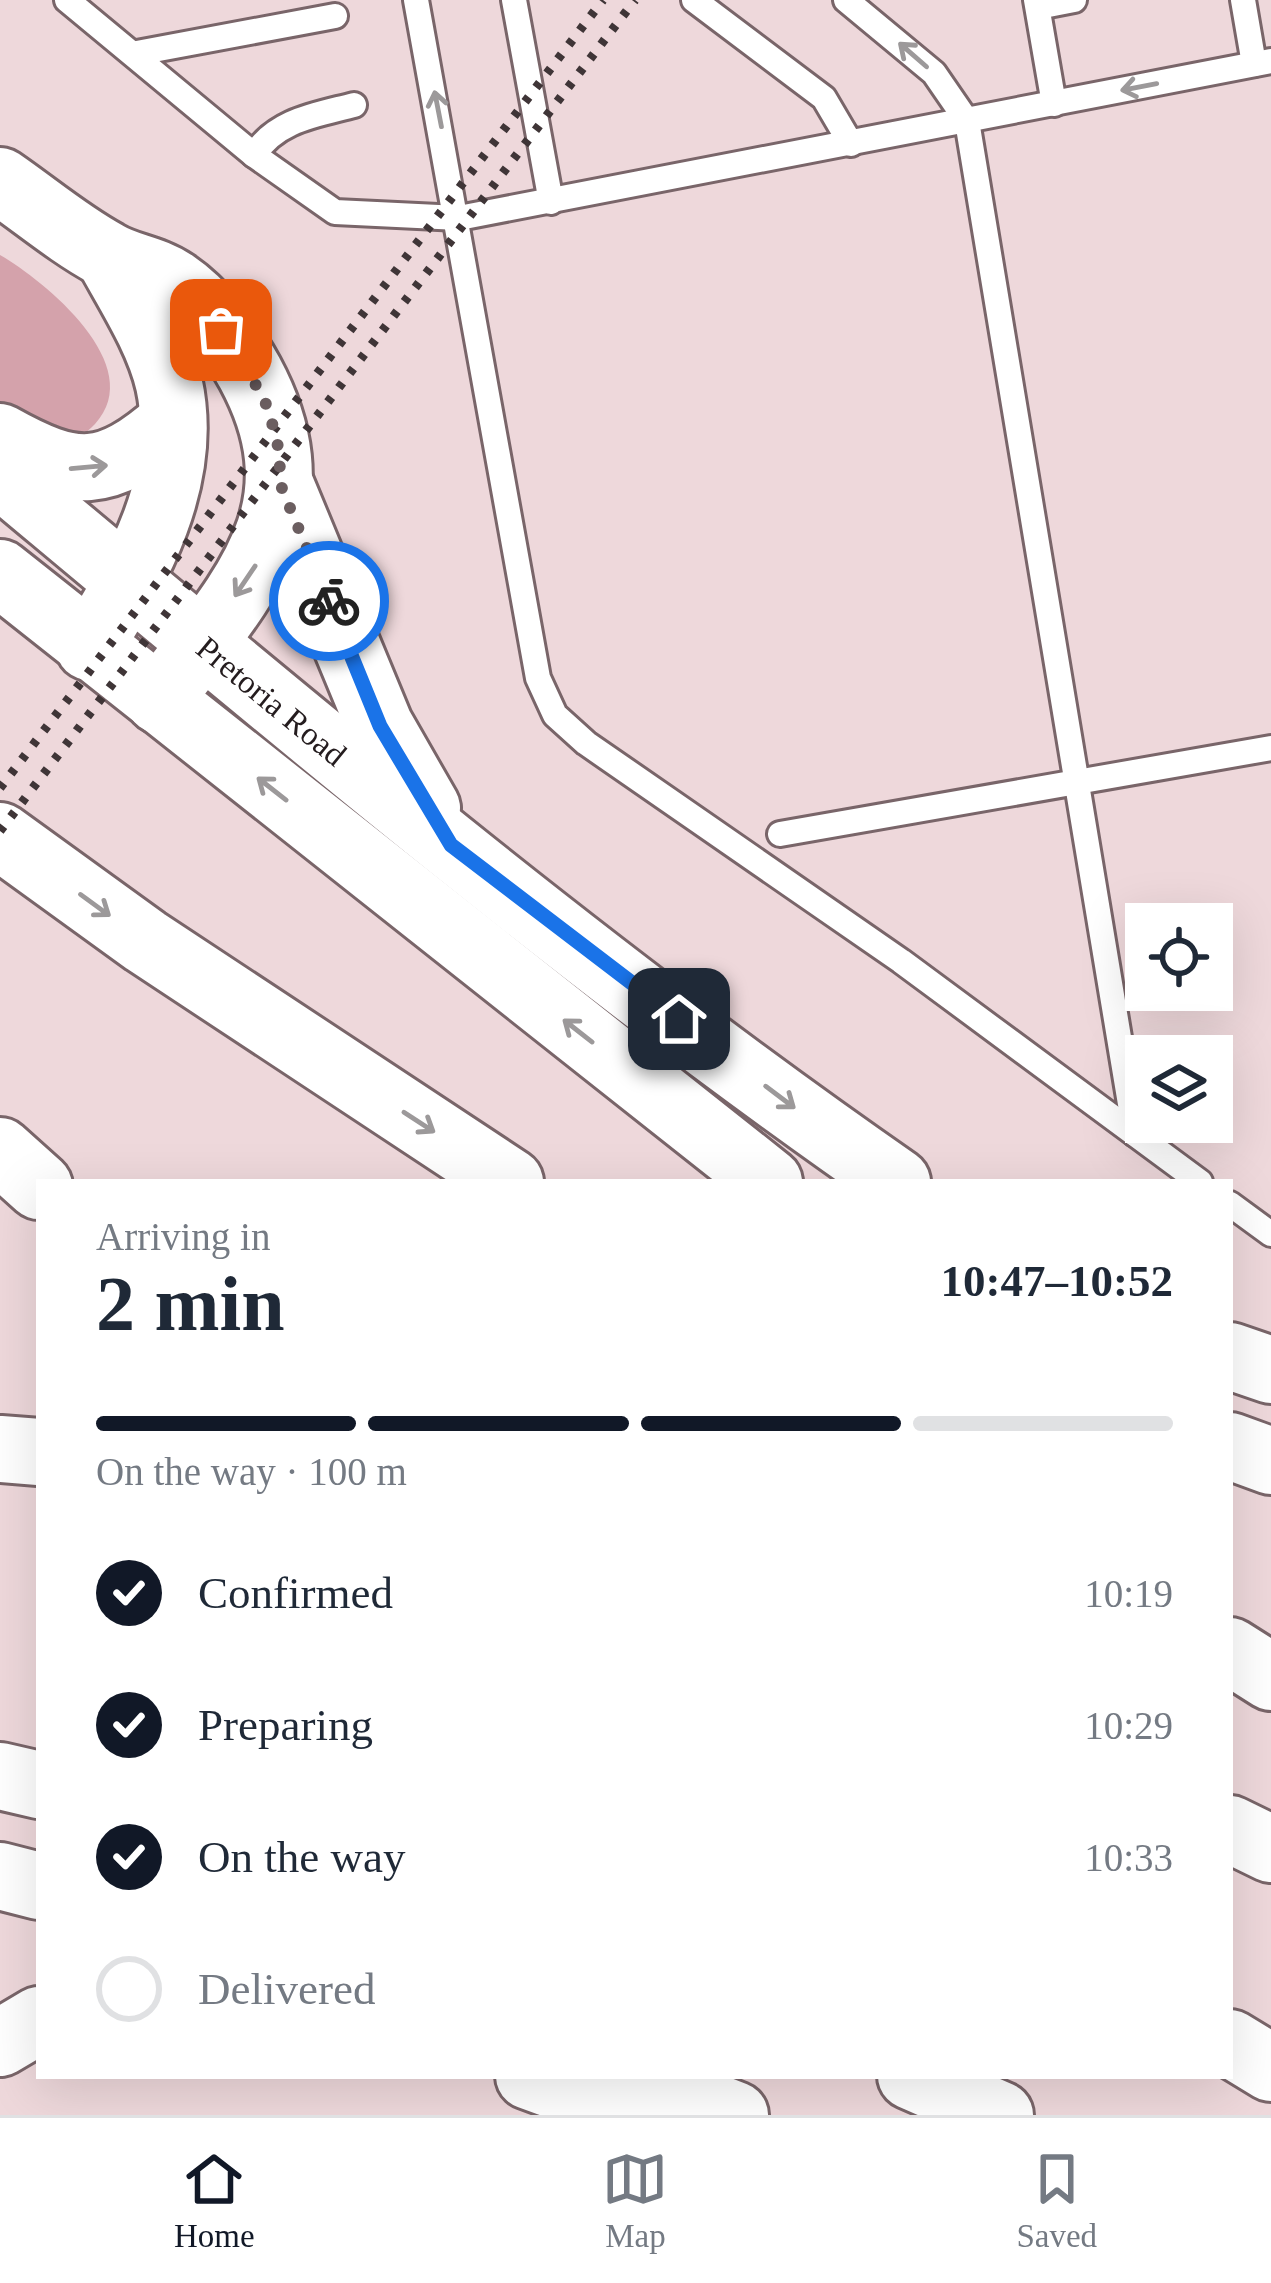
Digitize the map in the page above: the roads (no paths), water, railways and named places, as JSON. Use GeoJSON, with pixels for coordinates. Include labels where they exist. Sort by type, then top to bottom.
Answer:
{"type":"FeatureCollection","features":[{"type":"Feature","properties":{"kind":"main road"},"geometry":{"type":"LineString","coordinates":[[0,181],[110,257],[174,283],[221,330],[264,398],[277,439],[282,489],[380,726],[451,845]]}},
{"type":"Feature","properties":{"kind":"main road"},"geometry":{"type":"LineString","coordinates":[[89,647],[130,582],[154,532],[170,462],[169,385],[157,350],[110,257]]}},
{"type":"Feature","properties":{"kind":"main road"},"geometry":{"type":"LineString","coordinates":[[0,437],[63,468],[88,470],[126,458],[172,422]]}},
{"type":"Feature","properties":{"kind":"main road","name":"Pretoria Road"},"geometry":{"type":"LineString","coordinates":[[0,474],[200,644],[451,845],[893,1179]]}},
{"type":"Feature","properties":{"kind":"main road"},"geometry":{"type":"LineString","coordinates":[[159,700],[261,556],[282,489]]}},
{"type":"Feature","properties":{"kind":"main road","name":"Pretoria Road"},"geometry":{"type":"LineString","coordinates":[[0,573],[765,1179]]}},
{"type":"Feature","properties":{"kind":"main road"},"geometry":{"type":"LineString","coordinates":[[0,836],[145,941],[505,1179]]}},
{"type":"Feature","properties":{"kind":"main road"},"geometry":{"type":"LineString","coordinates":[[0,1151],[36,1183]]}},
{"type":"Feature","properties":{"kind":"main road"},"geometry":{"type":"LineString","coordinates":[[1233,1357],[1271,1370]]}},
{"type":"Feature","properties":{"kind":"main road"},"geometry":{"type":"LineString","coordinates":[[1233,1447],[1271,1461]]}},
{"type":"Feature","properties":{"kind":"main road"},"geometry":{"type":"LineString","coordinates":[[0,1448],[36,1452]]}},
{"type":"Feature","properties":{"kind":"main road"},"geometry":{"type":"LineString","coordinates":[[1233,1653],[1271,1677]]}},
{"type":"Feature","properties":{"kind":"main road"},"geometry":{"type":"LineString","coordinates":[[0,1776],[36,1784]]}},
{"type":"Feature","properties":{"kind":"main road"},"geometry":{"type":"LineString","coordinates":[[1233,1830],[1271,1849]]}},
{"type":"Feature","properties":{"kind":"main road"},"geometry":{"type":"LineString","coordinates":[[0,1876],[36,1885]]}},
{"type":"Feature","properties":{"kind":"main road"},"geometry":{"type":"LineString","coordinates":[[0,1996],[36,1981]]}},
{"type":"Feature","properties":{"kind":"main road"},"geometry":{"type":"LineString","coordinates":[[0,2043],[36,2022]]}},
{"type":"Feature","properties":{"kind":"main road"},"geometry":{"type":"LineString","coordinates":[[1233,2045],[1271,2068]]}},
{"type":"Feature","properties":{"kind":"main road"},"geometry":{"type":"LineString","coordinates":[[537,2079],[636,2115]]}},
{"type":"Feature","properties":{"kind":"main road"},"geometry":{"type":"LineString","coordinates":[[643,2079],[735,2115]]}},
{"type":"Feature","properties":{"kind":"main road"},"geometry":{"type":"LineString","coordinates":[[917,2079],[1000,2115]]}},
{"type":"Feature","properties":{"kind":"lane"},"geometry":{"type":"LineString","coordinates":[[67,0],[137,53],[254,155],[335,212],[459,218],[1263,62],[1244,0]]}},
{"type":"Feature","properties":{"kind":"lane"},"geometry":{"type":"LineString","coordinates":[[416,0],[459,218],[538,678],[555,715],[586,743],[901,961],[1125,1127]]}},
{"type":"Feature","properties":{"kind":"lane"},"geometry":{"type":"LineString","coordinates":[[514,0],[550,202]]}},
{"type":"Feature","properties":{"kind":"lane"},"geometry":{"type":"LineString","coordinates":[[694,0],[824,98],[851,144]]}},
{"type":"Feature","properties":{"kind":"lane"},"geometry":{"type":"LineString","coordinates":[[846,0],[934,73],[967,121],[1125,1073]]}},
{"type":"Feature","properties":{"kind":"lane"},"geometry":{"type":"LineString","coordinates":[[1054,104],[1037,3],[1074,0]]}},
{"type":"Feature","properties":{"kind":"lane"},"geometry":{"type":"LineString","coordinates":[[137,53],[335,16]]}},
{"type":"Feature","properties":{"kind":"lane"},"geometry":{"type":"LineString","coordinates":[[254,155],[265,138],[295,121],[354,105]]}},
{"type":"Feature","properties":{"kind":"lane"},"geometry":{"type":"LineString","coordinates":[[781,834],[1271,748]]}},
{"type":"Feature","properties":{"kind":"lane"},"geometry":{"type":"LineString","coordinates":[[1147,1143],[1196,1179]]}},
{"type":"Feature","properties":{"kind":"lane"},"geometry":{"type":"LineString","coordinates":[[1233,1206],[1271,1234]]}},
{"type":"Feature","properties":{"kind":"railway"},"geometry":{"type":"LineString","coordinates":[[0,788],[603,0]]}},
{"type":"Feature","properties":{"kind":"railway"},"geometry":{"type":"LineString","coordinates":[[0,831],[635,0]]}}]}
